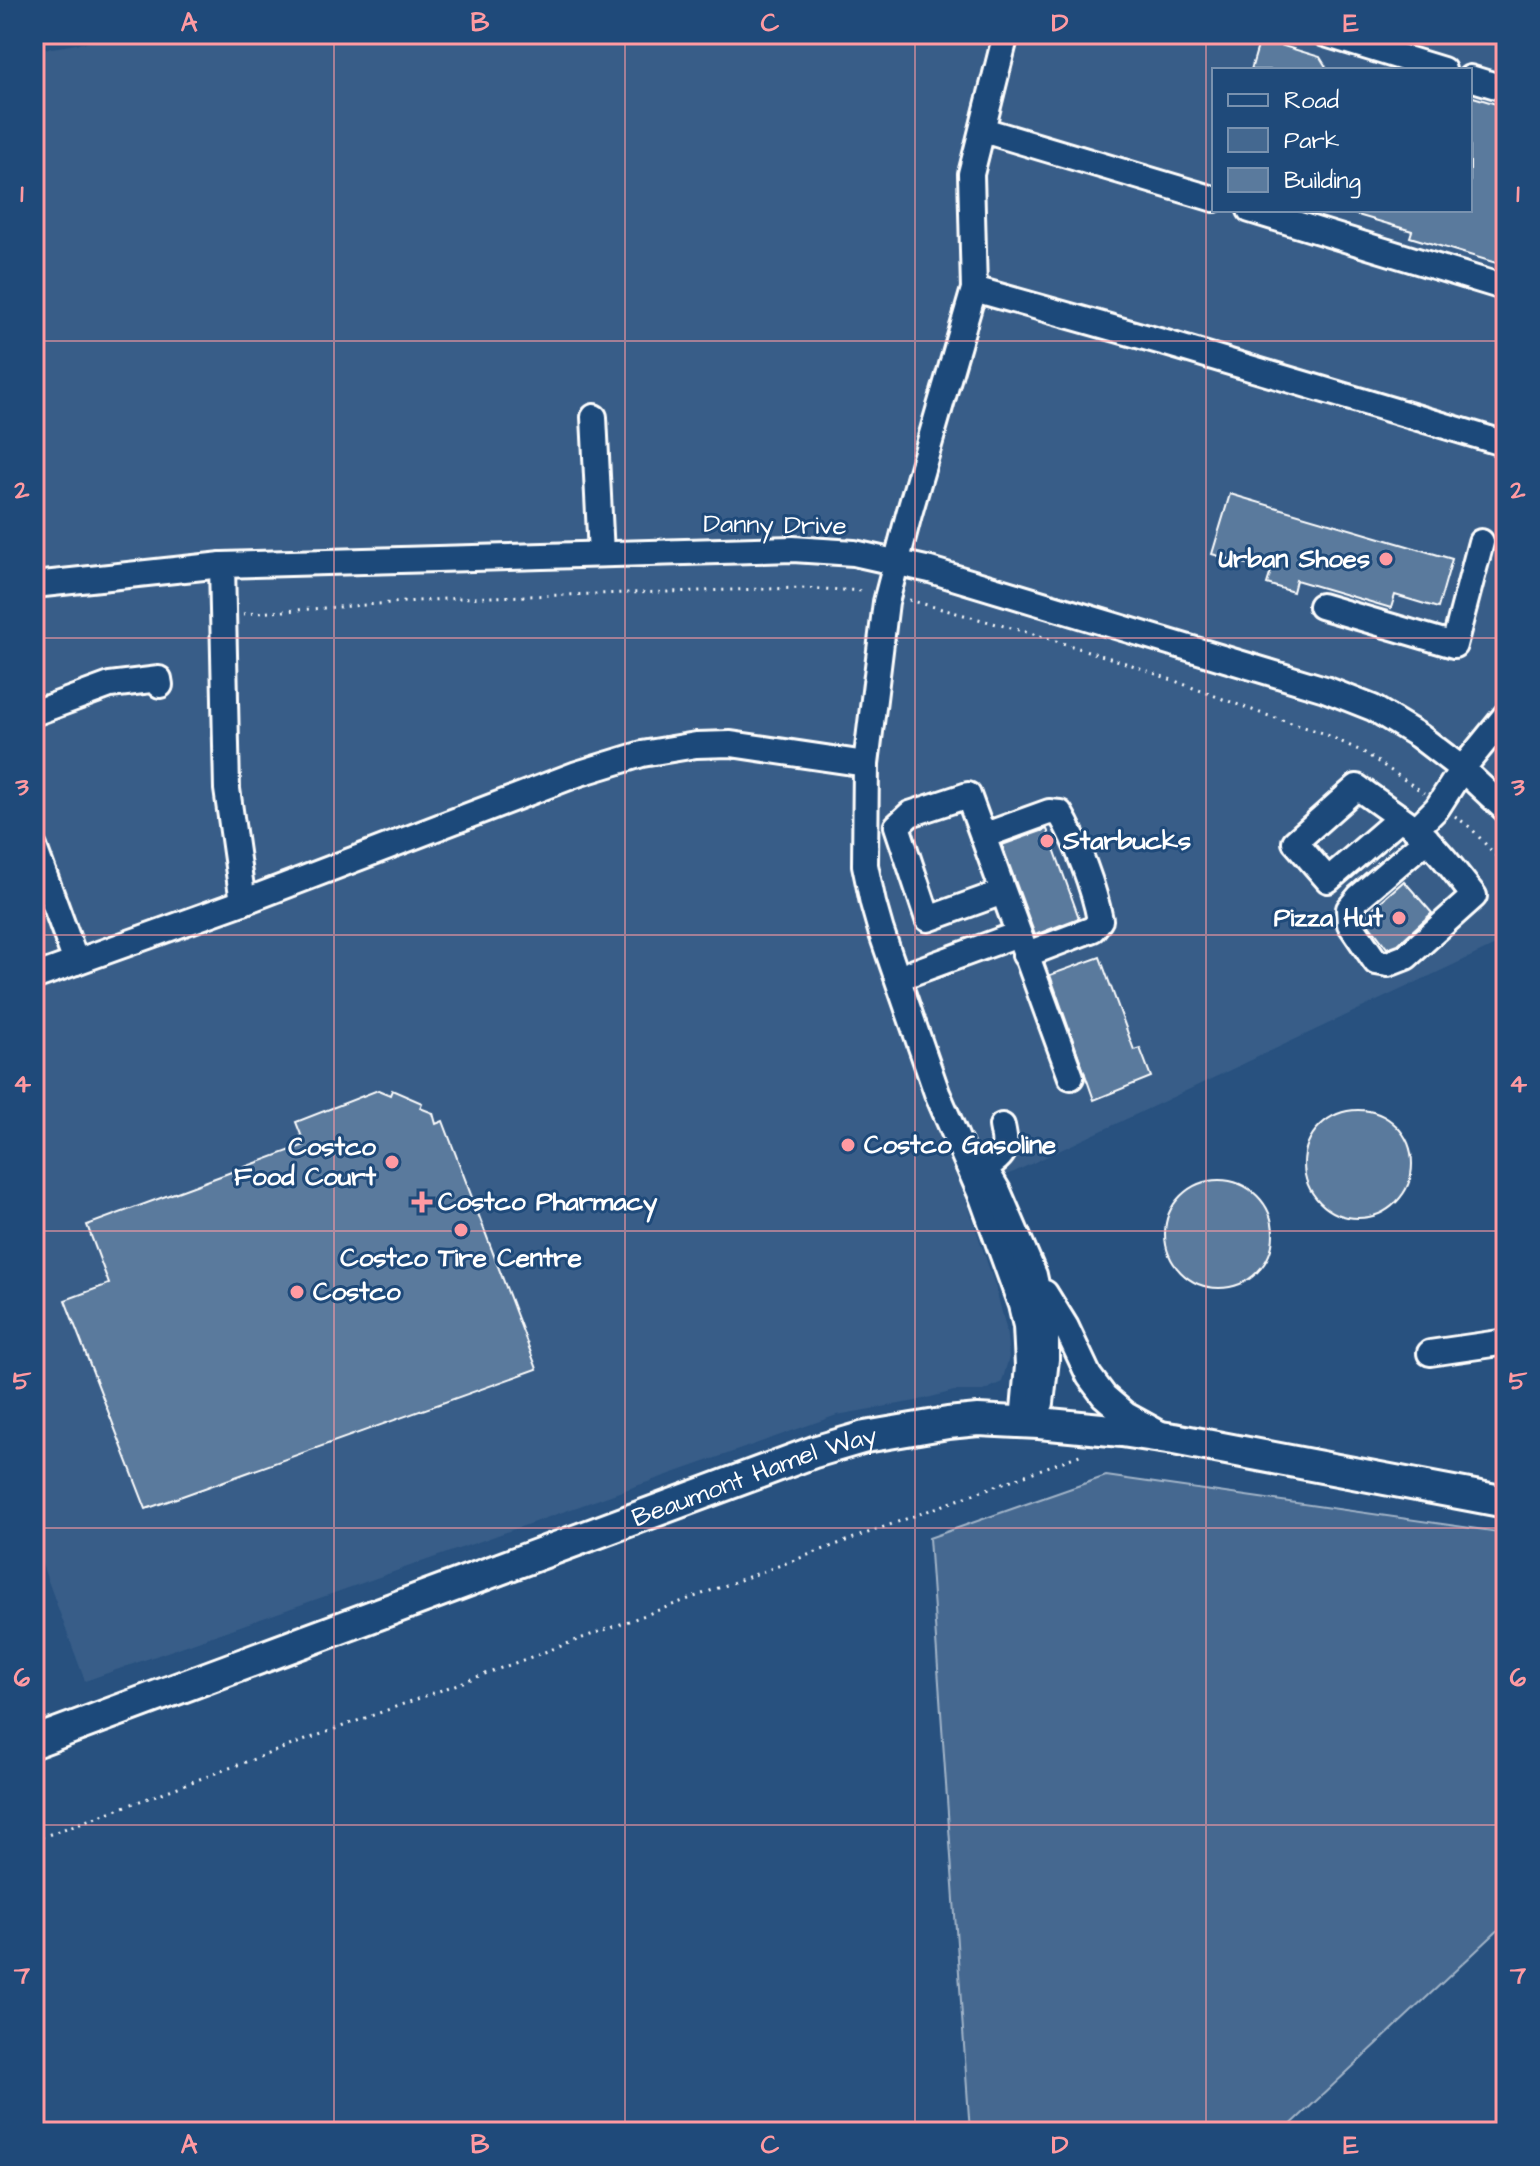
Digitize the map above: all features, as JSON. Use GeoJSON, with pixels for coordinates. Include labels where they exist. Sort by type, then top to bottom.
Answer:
{"type":"FeatureCollection","features":[{"type":"Feature","properties":{"kind":"main road","name":"Beaumont Hamel Way"},"geometry":{"type":"LineString","coordinates":[[34,1742],[814,1452],[865,1437],[948,1423],[978,1420],[1031,1422],[1122,1431],[1506,1502]]}},
{"type":"Feature","properties":{"kind":"street"},"geometry":{"type":"LineString","coordinates":[[1006,34],[971,174],[974,289],[886,602],[866,764],[865,865],[873,903],[937,1093],[982,1197],[1023,1315],[1031,1422]]}},
{"type":"Feature","properties":{"kind":"street"},"geometry":{"type":"LineString","coordinates":[[1325,34],[1436,68]]}},
{"type":"Feature","properties":{"kind":"street"},"geometry":{"type":"LineString","coordinates":[[1472,79],[1506,89]]}},
{"type":"Feature","properties":{"kind":"street"},"geometry":{"type":"LineString","coordinates":[[983,130],[1212,198]]}},
{"type":"Feature","properties":{"kind":"street"},"geometry":{"type":"LineString","coordinates":[[1257,212],[1506,288]]}},
{"type":"Feature","properties":{"kind":"street"},"geometry":{"type":"LineString","coordinates":[[974,289],[1506,444]]}},
{"type":"Feature","properties":{"kind":"street"},"geometry":{"type":"LineString","coordinates":[[594,417],[601,554]]}},
{"type":"Feature","properties":{"kind":"street"},"geometry":{"type":"LineString","coordinates":[[1321,606],[1454,645],[1481,542]]}},
{"type":"Feature","properties":{"kind":"street","name":"Danny Drive"},"geometry":{"type":"LineString","coordinates":[[34,585],[222,565],[793,549],[854,553],[896,562],[1325,689],[1373,708],[1396,721],[1462,769],[1506,810]]}},
{"type":"Feature","properties":{"kind":"street"},"geometry":{"type":"LineString","coordinates":[[222,565],[227,789],[243,902]]}},
{"type":"Feature","properties":{"kind":"street"},"geometry":{"type":"LineString","coordinates":[[34,713],[110,685],[159,679],[160,685]]}},
{"type":"Feature","properties":{"kind":"street"},"geometry":{"type":"LineString","coordinates":[[1414,829],[1474,896],[1406,957],[1388,964],[1376,962],[1350,924],[1349,909],[1414,829],[1440,805],[1462,769],[1506,715]]}},
{"type":"Feature","properties":{"kind":"street"},"geometry":{"type":"LineString","coordinates":[[34,977],[243,902],[577,774],[642,754],[696,745],[731,744],[866,764]]}},
{"type":"Feature","properties":{"kind":"street"},"geometry":{"type":"LineString","coordinates":[[1003,892],[928,919],[897,826],[910,814],[968,795],[1071,1077]]}},
{"type":"Feature","properties":{"kind":"street"},"geometry":{"type":"LineString","coordinates":[[898,978],[1022,944],[1093,929],[1100,920],[1068,826],[1060,813],[1049,812],[983,836]]}},
{"type":"Feature","properties":{"kind":"street"},"geometry":{"type":"LineString","coordinates":[[34,847],[76,962]]}},
{"type":"Feature","properties":{"kind":"street"},"geometry":{"type":"LineString","coordinates":[[986,1167],[1002,1156],[1005,1150],[1002,1126]]}},
{"type":"Feature","properties":{"kind":"street"},"geometry":{"type":"LineString","coordinates":[[955,1133],[986,1167],[1034,1275],[1066,1327],[1088,1374],[1104,1396],[1126,1415],[1174,1439]]}},
{"type":"Feature","properties":{"kind":"street"},"geometry":{"type":"LineString","coordinates":[[1031,1422],[1046,1359],[1046,1331],[1034,1275]]}},
{"type":"Feature","properties":{"kind":"street"},"geometry":{"type":"LineString","coordinates":[[1430,1353],[1506,1342]]}},
{"type":"Feature","properties":{"kind":"path"},"geometry":{"type":"LineString","coordinates":[[223,615],[459,598],[801,588],[867,591]]}},
{"type":"Feature","properties":{"kind":"path"},"geometry":{"type":"LineString","coordinates":[[922,603],[1132,665],[1323,733],[1365,753],[1422,792]]}},
{"type":"Feature","properties":{"kind":"path"},"geometry":{"type":"LineString","coordinates":[[1471,828],[1506,867]]}},
{"type":"Feature","properties":{"kind":"path"},"geometry":{"type":"LineString","coordinates":[[34,1840],[1085,1453]]}},
{"type":"Feature","properties":{"kind":"shaded area"},"geometry":{"type":"Polygon","coordinates":[[[137,34],[1506,34],[1506,940],[1014,1172],[963,1190],[996,1289],[1006,1328],[1009,1357],[1002,1382],[983,1391],[954,1391],[837,1415],[85,1681],[34,1543],[34,51],[137,34]]]}},
{"type":"Feature","properties":{"kind":"green space"},"geometry":{"type":"Polygon","coordinates":[[[1106,1476],[1506,1533],[1506,1923],[1283,2132],[970,2132],[929,1538],[1106,1476]]]}},
{"type":"Feature","properties":{"kind":"building"},"geometry":{"type":"Polygon","coordinates":[[[1260,39],[1320,57],[1327,68],[1252,68],[1260,39]]]}},
{"type":"Feature","properties":{"kind":"building"},"geometry":{"type":"Polygon","coordinates":[[[1472,97],[1506,107],[1506,266],[1410,237],[1412,231],[1354,214],[1472,212],[1472,97]]]}},
{"type":"Feature","properties":{"kind":"building"},"geometry":{"type":"Polygon","coordinates":[[[1230,494],[1452,559],[1438,608],[1395,595],[1391,608],[1296,580],[1293,592],[1267,584],[1271,571],[1212,554],[1230,494]]]}},
{"type":"Feature","properties":{"kind":"building"},"geometry":{"type":"Polygon","coordinates":[[[1047,829],[1079,918],[1035,935],[1002,845],[1047,829]]]}},
{"type":"Feature","properties":{"kind":"building"},"geometry":{"type":"Polygon","coordinates":[[[1404,881],[1432,913],[1398,944],[1387,948],[1364,916],[1404,881]]]}},
{"type":"Feature","properties":{"kind":"building"},"geometry":{"type":"Polygon","coordinates":[[[1100,957],[1134,1050],[1140,1048],[1151,1077],[1094,1100],[1050,975],[1100,957]]]}},
{"type":"Feature","properties":{"kind":"building","name":"Costco"},"geometry":{"type":"Polygon","coordinates":[[[378,1090],[390,1095],[392,1090],[422,1103],[420,1108],[433,1113],[436,1124],[443,1121],[537,1369],[146,1509],[65,1300],[109,1284],[87,1225],[305,1145],[296,1122],[378,1090]]]}},
{"type":"Feature","properties":{"kind":"building"},"geometry":{"type":"Polygon","coordinates":[[[1358,1110],[1379,1114],[1396,1126],[1408,1143],[1412,1164],[1408,1185],[1396,1202],[1379,1214],[1358,1218],[1337,1214],[1320,1202],[1308,1185],[1304,1164],[1308,1143],[1320,1126],[1337,1114],[1358,1110]]]}},
{"type":"Feature","properties":{"kind":"building"},"geometry":{"type":"Polygon","coordinates":[[[1219,1180],[1240,1184],[1257,1196],[1269,1213],[1273,1234],[1269,1255],[1257,1272],[1240,1284],[1219,1288],[1198,1284],[1181,1272],[1169,1255],[1165,1234],[1169,1213],[1181,1196],[1198,1184],[1219,1180]]]}},
{"type":"Feature","properties":{"kind":"place","name":"Urban Shoes"},"geometry":{"type":"Point","coordinates":[1386,559]}},
{"type":"Feature","properties":{"kind":"place","name":"Starbucks"},"geometry":{"type":"Point","coordinates":[1047,841]}},
{"type":"Feature","properties":{"kind":"place","name":"Pizza Hut"},"geometry":{"type":"Point","coordinates":[1399,918]}},
{"type":"Feature","properties":{"kind":"place","name":"Costco Gasoline"},"geometry":{"type":"Point","coordinates":[848,1145]}},
{"type":"Feature","properties":{"kind":"place","name":"Costco Food Court"},"geometry":{"type":"Point","coordinates":[392,1162]}},
{"type":"Feature","properties":{"kind":"place","name":"Costco Pharmacy"},"geometry":{"type":"Point","coordinates":[422,1202]}},
{"type":"Feature","properties":{"kind":"place","name":"Costco Tire Centre"},"geometry":{"type":"Point","coordinates":[461,1230]}},
{"type":"Feature","properties":{"kind":"place","name":"Costco"},"geometry":{"type":"Point","coordinates":[297,1292]}}]}
